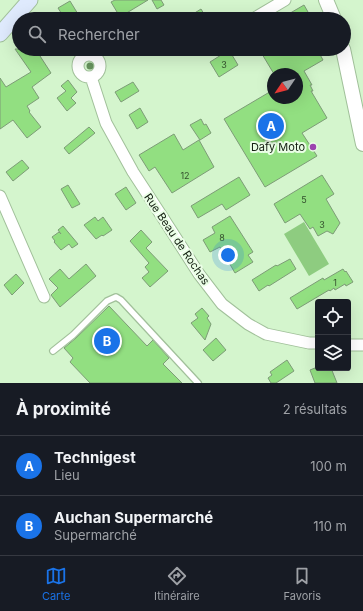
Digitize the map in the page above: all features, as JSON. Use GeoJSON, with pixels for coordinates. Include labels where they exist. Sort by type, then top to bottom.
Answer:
{"type":"FeatureCollection","features":[{"type":"Feature","properties":{"kind":"main road"},"geometry":{"type":"LineString","coordinates":[[0,34],[12,22]]}},
{"type":"Feature","properties":{"kind":"main road"},"geometry":{"type":"LineString","coordinates":[[0,40],[12,26]]}},
{"type":"Feature","properties":{"kind":"street"},"geometry":{"type":"LineString","coordinates":[[265,12],[285,0]]}},
{"type":"Feature","properties":{"kind":"street"},"geometry":{"type":"LineString","coordinates":[[326,0],[331,12]]}},
{"type":"Feature","properties":{"kind":"street"},"geometry":{"type":"LineString","coordinates":[[344,56],[363,144]]}},
{"type":"Feature","properties":{"kind":"street","name":"Rue Beau de Rochas"},"geometry":{"type":"LineString","coordinates":[[91,77],[106,123],[133,172],[199,274],[222,304],[248,324],[266,334],[315,344]]}},
{"type":"Feature","properties":{"kind":"street"},"geometry":{"type":"LineString","coordinates":[[0,196],[44,297]]}},
{"type":"Feature","properties":{"kind":"street"},"geometry":{"type":"LineString","coordinates":[[351,344],[363,345]]}},
{"type":"Feature","properties":{"kind":"lane"},"geometry":{"type":"LineString","coordinates":[[53,351],[73,336],[107,301],[116,297],[122,300],[198,383]]}},
{"type":"Feature","properties":{"kind":"green space"},"geometry":{"type":"Polygon","coordinates":[[[304,222],[329,264],[309,276],[284,234],[304,222]]]}},
{"type":"Feature","properties":{"kind":"building"},"geometry":{"type":"Polygon","coordinates":[[[115,0],[148,0],[128,12],[117,12],[111,2],[115,0]]]}},
{"type":"Feature","properties":{"kind":"building"},"geometry":{"type":"Polygon","coordinates":[[[152,0],[161,0],[164,5],[157,9],[152,0]]]}},
{"type":"Feature","properties":{"kind":"building"},"geometry":{"type":"Polygon","coordinates":[[[70,1],[77,12],[61,12],[58,8],[70,1]]]}},
{"type":"Feature","properties":{"kind":"building"},"geometry":{"type":"Polygon","coordinates":[[[304,5],[308,12],[292,12],[304,5]]]}},
{"type":"Feature","properties":{"kind":"building"},"geometry":{"type":"Polygon","coordinates":[[[20,56],[40,56],[51,73],[32,87],[39,98],[27,106],[30,111],[29,112],[41,127],[27,138],[13,120],[0,129],[0,78],[6,87],[31,72],[20,56]]]}},
{"type":"Feature","properties":{"kind":"building"},"geometry":{"type":"Polygon","coordinates":[[[220,56],[233,56],[238,65],[219,77],[210,62],[220,56]]]}},
{"type":"Feature","properties":{"kind":"building"},"geometry":{"type":"Polygon","coordinates":[[[263,56],[321,56],[323,60],[304,71],[312,85],[310,85],[313,91],[311,91],[327,118],[302,133],[317,156],[265,187],[224,119],[267,94],[267,104],[303,104],[303,68],[270,68],[263,56]]]}},
{"type":"Feature","properties":{"kind":"building"},"geometry":{"type":"Polygon","coordinates":[[[68,80],[77,92],[71,98],[76,103],[67,111],[57,98],[66,91],[61,86],[68,80]]]}},
{"type":"Feature","properties":{"kind":"building"},"geometry":{"type":"Polygon","coordinates":[[[133,82],[139,91],[121,102],[115,92],[133,82]]]}},
{"type":"Feature","properties":{"kind":"building"},"geometry":{"type":"Polygon","coordinates":[[[140,108],[148,122],[137,129],[129,115],[140,108]]]}},
{"type":"Feature","properties":{"kind":"building"},"geometry":{"type":"Polygon","coordinates":[[[201,119],[211,133],[200,140],[190,125],[201,119]]]}},
{"type":"Feature","properties":{"kind":"building"},"geometry":{"type":"Polygon","coordinates":[[[89,127],[95,133],[69,154],[64,148],[89,127]]]}},
{"type":"Feature","properties":{"kind":"building"},"geometry":{"type":"Polygon","coordinates":[[[174,134],[183,150],[199,140],[214,167],[172,193],[155,167],[149,171],[139,155],[174,134]]]}},
{"type":"Feature","properties":{"kind":"building"},"geometry":{"type":"Polygon","coordinates":[[[22,160],[29,168],[13,181],[6,172],[22,160]]]}},
{"type":"Feature","properties":{"kind":"building"},"geometry":{"type":"Polygon","coordinates":[[[322,175],[334,194],[326,199],[340,223],[333,234],[327,231],[318,236],[313,227],[310,229],[300,214],[285,223],[274,204],[322,175]]]}},
{"type":"Feature","properties":{"kind":"building"},"geometry":{"type":"Polygon","coordinates":[[[239,177],[250,195],[226,210],[222,204],[198,218],[191,206],[239,177]]]}},
{"type":"Feature","properties":{"kind":"building"},"geometry":{"type":"Polygon","coordinates":[[[68,185],[80,204],[72,208],[61,189],[68,185]]]}},
{"type":"Feature","properties":{"kind":"building"},"geometry":{"type":"Polygon","coordinates":[[[126,187],[136,203],[126,210],[115,194],[126,187]]]}},
{"type":"Feature","properties":{"kind":"building"},"geometry":{"type":"Polygon","coordinates":[[[230,216],[253,252],[248,255],[253,262],[235,273],[220,247],[210,252],[203,240],[215,233],[212,227],[230,216]]]}},
{"type":"Feature","properties":{"kind":"building"},"geometry":{"type":"Polygon","coordinates":[[[95,217],[98,221],[103,217],[112,230],[96,239],[84,225],[95,217]]]}},
{"type":"Feature","properties":{"kind":"building"},"geometry":{"type":"Polygon","coordinates":[[[63,226],[78,244],[72,248],[69,244],[61,250],[54,242],[55,241],[52,237],[59,232],[61,234],[58,230],[63,226]]]}},
{"type":"Feature","properties":{"kind":"building"},"geometry":{"type":"Polygon","coordinates":[[[141,230],[152,242],[146,248],[168,271],[150,287],[142,278],[149,272],[145,267],[149,263],[130,241],[141,230]]]}},
{"type":"Feature","properties":{"kind":"building"},"geometry":{"type":"Polygon","coordinates":[[[290,259],[296,269],[259,291],[252,280],[276,265],[277,266],[290,259]]]}},
{"type":"Feature","properties":{"kind":"building"},"geometry":{"type":"Polygon","coordinates":[[[86,264],[96,276],[60,307],[51,295],[58,288],[49,279],[60,269],[69,279],[86,264]]]}},
{"type":"Feature","properties":{"kind":"building"},"geometry":{"type":"Polygon","coordinates":[[[343,269],[353,282],[346,286],[345,284],[335,290],[334,288],[330,291],[329,290],[297,309],[290,298],[323,278],[324,280],[343,269]]]}},
{"type":"Feature","properties":{"kind":"building"},"geometry":{"type":"Polygon","coordinates":[[[16,274],[24,283],[12,295],[4,285],[16,274]]]}},
{"type":"Feature","properties":{"kind":"building"},"geometry":{"type":"Polygon","coordinates":[[[109,306],[147,346],[153,340],[169,358],[163,364],[182,383],[90,383],[70,362],[73,358],[64,348],[109,306]]]}},
{"type":"Feature","properties":{"kind":"building"},"geometry":{"type":"Polygon","coordinates":[[[202,308],[209,316],[207,318],[211,324],[205,340],[191,323],[198,318],[195,314],[202,308]]]}},
{"type":"Feature","properties":{"kind":"building"},"geometry":{"type":"Polygon","coordinates":[[[216,338],[226,350],[213,361],[203,350],[216,338]]]}},
{"type":"Feature","properties":{"kind":"building"},"geometry":{"type":"Polygon","coordinates":[[[287,360],[294,371],[276,383],[271,383],[268,378],[272,375],[270,372],[287,360]]]}},
{"type":"Feature","properties":{"kind":"building"},"geometry":{"type":"Polygon","coordinates":[[[315,368],[315,371],[332,371],[337,383],[315,383],[310,370],[315,368]]]}},
{"type":"Feature","properties":{"kind":"place","name":"Technigest"},"geometry":{"type":"Point","coordinates":[271,126]}},
{"type":"Feature","properties":{"kind":"place","name":"Dafy Moto"},"geometry":{"type":"Point","coordinates":[313,147]}},
{"type":"Feature","properties":{"kind":"place","name":"Auchan Supermarché"},"geometry":{"type":"Point","coordinates":[107,341]}}]}
